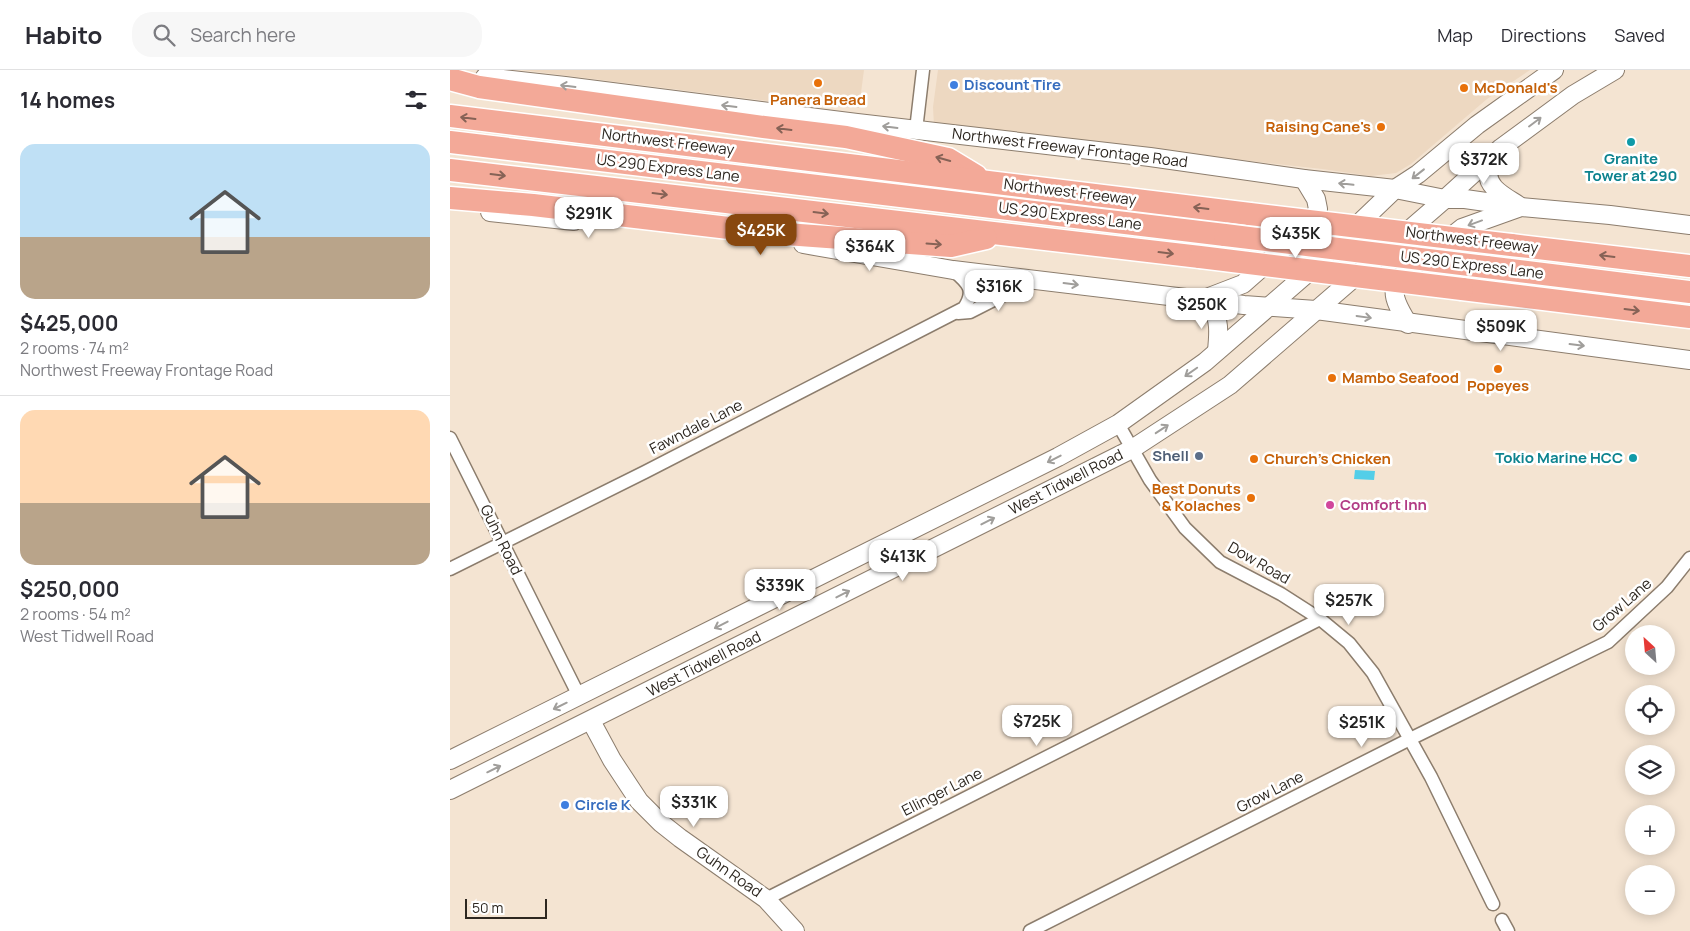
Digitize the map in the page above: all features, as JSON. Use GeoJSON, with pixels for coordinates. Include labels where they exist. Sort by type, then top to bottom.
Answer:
{"type":"FeatureCollection","features":[{"type":"Feature","properties":{"kind":"highway"},"geometry":{"type":"LineString","coordinates":[[450,79],[479,87],[764,127],[846,136],[948,159],[986,181]]}},
{"type":"Feature","properties":{"kind":"highway","name":"Northwest Freeway"},"geometry":{"type":"LineString","coordinates":[[450,116],[1690,266]]}},
{"type":"Feature","properties":{"kind":"highway","name":"US 290 Express Lane"},"geometry":{"type":"LineString","coordinates":[[450,142],[1690,292]]}},
{"type":"Feature","properties":{"kind":"highway"},"geometry":{"type":"LineString","coordinates":[[450,170],[1690,316]]}},
{"type":"Feature","properties":{"kind":"highway"},"geometry":{"type":"LineString","coordinates":[[450,198],[532,205],[772,233],[951,246],[1004,234]]}},
{"type":"Feature","properties":{"kind":"main road"},"geometry":{"type":"LineString","coordinates":[[1556,70],[1573,95]]}},
{"type":"Feature","properties":{"kind":"main road","name":"West Tidwell Road"},"geometry":{"type":"LineString","coordinates":[[450,760],[1058,457],[1118,424],[1205,362],[1303,277],[1395,190],[1418,174],[1477,124],[1556,70]]}},
{"type":"Feature","properties":{"kind":"main road","name":"West Tidwell Road"},"geometry":{"type":"LineString","coordinates":[[450,790],[592,721],[1132,449],[1230,385],[1445,199],[1501,148],[1573,95],[1615,70]]}},
{"type":"Feature","properties":{"kind":"main road","name":"Northwest Freeway Frontage Road"},"geometry":{"type":"LineString","coordinates":[[450,74],[565,86],[1140,156],[1395,190],[1445,199],[1465,198],[1521,207],[1690,225]]}},
{"type":"Feature","properties":{"kind":"main road"},"geometry":{"type":"LineString","coordinates":[[1501,148],[1489,169],[1491,182],[1494,188],[1521,207]]}},
{"type":"Feature","properties":{"kind":"main road"},"geometry":{"type":"LineString","coordinates":[[1201,300],[1243,284],[1311,224],[1318,209],[1316,199],[1304,179]]}},
{"type":"Feature","properties":{"kind":"main road"},"geometry":{"type":"LineString","coordinates":[[450,207],[793,242],[953,270],[1201,300],[1316,310],[1408,324],[1690,360]]}},
{"type":"Feature","properties":{"kind":"main road"},"geometry":{"type":"LineString","coordinates":[[1408,324],[1394,294],[1394,286],[1399,278],[1462,228],[1521,207]]}},
{"type":"Feature","properties":{"kind":"main road"},"geometry":{"type":"LineString","coordinates":[[1201,300],[1212,307],[1219,328],[1217,351]]}},
{"type":"Feature","properties":{"kind":"main road"},"geometry":{"type":"LineString","coordinates":[[944,514],[955,538]]}},
{"type":"Feature","properties":{"kind":"main road"},"geometry":{"type":"LineString","coordinates":[[760,606],[772,630]]}},
{"type":"Feature","properties":{"kind":"main road","name":"Guhn Road"},"geometry":{"type":"LineString","coordinates":[[592,721],[612,760],[639,801],[661,823],[766,899],[795,931]]}},
{"type":"Feature","properties":{"kind":"street"},"geometry":{"type":"LineString","coordinates":[[916,130],[923,70]]}},
{"type":"Feature","properties":{"kind":"street","name":"Fawndale Lane"},"geometry":{"type":"LineString","coordinates":[[450,569],[964,308],[969,300],[970,290],[964,279],[953,270]]}},
{"type":"Feature","properties":{"kind":"street","name":"Fawndale Lane"},"geometry":{"type":"LineString","coordinates":[[955,313],[970,312],[1034,280]]}},
{"type":"Feature","properties":{"kind":"street","name":"Dow Road"},"geometry":{"type":"LineString","coordinates":[[1118,424],[1150,480],[1185,528],[1220,562],[1281,594],[1320,620],[1349,643],[1373,673],[1431,776],[1493,904]]}},
{"type":"Feature","properties":{"kind":"street","name":"Guhn Road"},"geometry":{"type":"LineString","coordinates":[[450,438],[579,696]]}},
{"type":"Feature","properties":{"kind":"street","name":"Grow Lane"},"geometry":{"type":"LineString","coordinates":[[1030,931],[1410,739],[1608,642],[1667,587],[1690,558]]}},
{"type":"Feature","properties":{"kind":"street","name":"Ellinger Lane"},"geometry":{"type":"LineString","coordinates":[[766,899],[1320,620]]}},
{"type":"Feature","properties":{"kind":"shaded area"},"geometry":{"type":"Polygon","coordinates":[[[522,70],[864,70],[859,108],[775,102],[522,70]]]}},
{"type":"Feature","properties":{"kind":"shaded area"},"geometry":{"type":"Polygon","coordinates":[[[938,70],[1530,70],[1487,99],[1411,164],[1396,173],[1371,176],[934,126],[933,107],[938,70]]]}},
{"type":"Feature","properties":{"kind":"water"},"geometry":{"type":"Polygon","coordinates":[[[1355,470],[1375,471],[1374,480],[1354,479],[1355,470]]]}},
{"type":"Feature","properties":{"kind":"place","name":"Panera Bread"},"geometry":{"type":"Point","coordinates":[818,83]}},
{"type":"Feature","properties":{"kind":"place","name":"Discount Tire"},"geometry":{"type":"Point","coordinates":[954,85]}},
{"type":"Feature","properties":{"kind":"place","name":"McDonald's"},"geometry":{"type":"Point","coordinates":[1464,88]}},
{"type":"Feature","properties":{"kind":"place","name":"Raising Cane's"},"geometry":{"type":"Point","coordinates":[1381,127]}},
{"type":"Feature","properties":{"kind":"place","name":"Granite Tower at 290"},"geometry":{"type":"Point","coordinates":[1631,142]}},
{"type":"Feature","properties":{"kind":"place","name":"Popeyes"},"geometry":{"type":"Point","coordinates":[1498,369]}},
{"type":"Feature","properties":{"kind":"place","name":"Mambo Seafood"},"geometry":{"type":"Point","coordinates":[1332,378]}},
{"type":"Feature","properties":{"kind":"place","name":"Shell"},"geometry":{"type":"Point","coordinates":[1199,456]}},
{"type":"Feature","properties":{"kind":"place","name":"Tokio Marine HCC"},"geometry":{"type":"Point","coordinates":[1633,458]}},
{"type":"Feature","properties":{"kind":"place","name":"Church's Chicken"},"geometry":{"type":"Point","coordinates":[1254,459]}},
{"type":"Feature","properties":{"kind":"place","name":"Best Donuts & Kolaches"},"geometry":{"type":"Point","coordinates":[1251,498]}},
{"type":"Feature","properties":{"kind":"place","name":"Comfort Inn"},"geometry":{"type":"Point","coordinates":[1330,505]}},
{"type":"Feature","properties":{"kind":"place","name":"Circle K"},"geometry":{"type":"Point","coordinates":[565,805]}}]}
